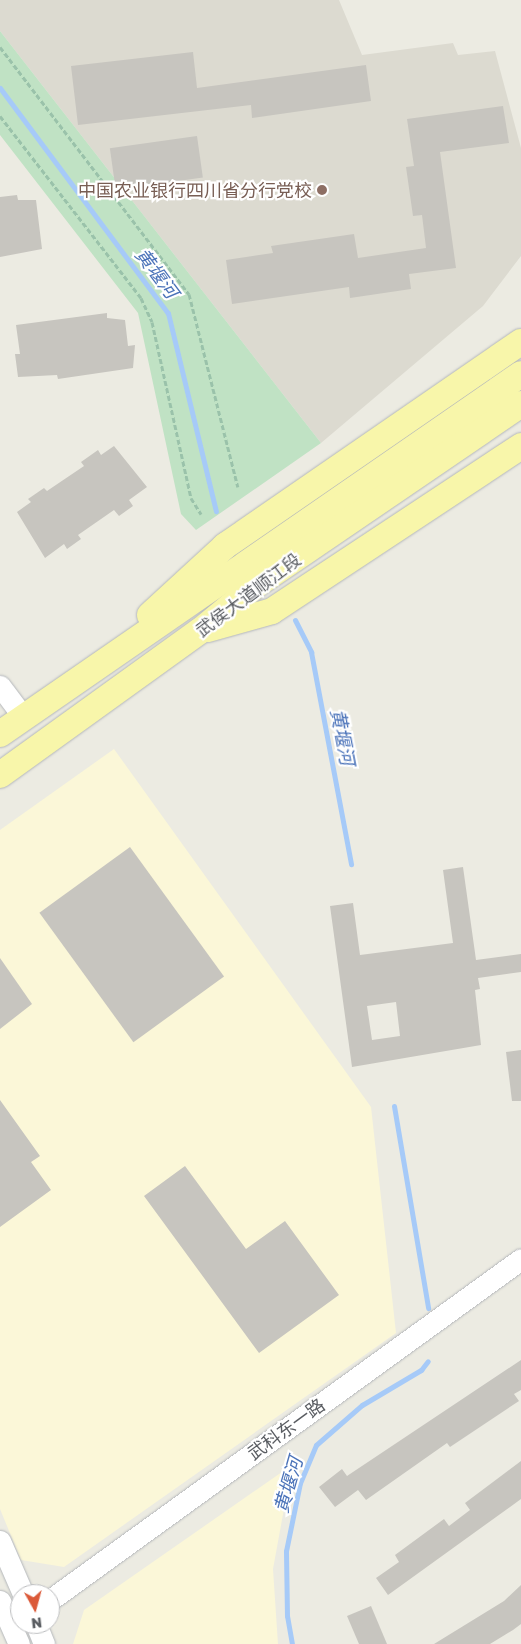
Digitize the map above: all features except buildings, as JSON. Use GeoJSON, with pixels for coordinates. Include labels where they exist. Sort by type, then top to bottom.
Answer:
{"type":"FeatureCollection","features":[{"type":"Feature","properties":{"kind":"main road"},"geometry":{"type":"LineString","coordinates":[[490,363],[521,324]]}},
{"type":"Feature","properties":{"kind":"main road"},"geometry":{"type":"LineString","coordinates":[[93,667],[225,546],[521,342]]}},
{"type":"Feature","properties":{"kind":"main road"},"geometry":{"type":"LineString","coordinates":[[490,410],[521,374]]}},
{"type":"Feature","properties":{"kind":"main road"},"geometry":{"type":"LineString","coordinates":[[490,410],[521,404]]}},
{"type":"Feature","properties":{"kind":"main road","name":"武侯大道顺江段"},"geometry":{"type":"LineString","coordinates":[[0,734],[93,667],[490,410]]}},
{"type":"Feature","properties":{"kind":"main road","name":"武侯大道顺江段"},"geometry":{"type":"LineString","coordinates":[[0,775],[200,631],[256,585],[490,410]]}},
{"type":"Feature","properties":{"kind":"main road"},"geometry":{"type":"LineString","coordinates":[[200,631],[272,612],[521,446]]}},
{"type":"Feature","properties":{"kind":"street"},"geometry":{"type":"LineString","coordinates":[[0,686],[23,717]]}},
{"type":"Feature","properties":{"kind":"street","name":"武科东一路"},"geometry":{"type":"LineString","coordinates":[[60,1593],[521,1259]]}},
{"type":"Feature","properties":{"kind":"street"},"geometry":{"type":"LineString","coordinates":[[0,1542],[19,1584]]}},
{"type":"Feature","properties":{"kind":"street"},"geometry":{"type":"LineString","coordinates":[[0,1601],[10,1626]]}},
{"type":"Feature","properties":{"kind":"path"},"geometry":{"type":"LineString","coordinates":[[0,47],[189,294],[238,487]]}},
{"type":"Feature","properties":{"kind":"path"},"geometry":{"type":"LineString","coordinates":[[0,116],[141,298],[152,322],[191,498],[201,514]]}},
{"type":"Feature","properties":{"kind":"shaded area","name":"中国农业银行四川省分行党校"},"geometry":{"type":"Polygon","coordinates":[[[0,0],[339,0],[362,55],[453,43],[458,55],[495,51],[521,148],[521,256],[483,306],[321,443],[0,31],[0,0]]]}},
{"type":"Feature","properties":{"kind":"shaded area"},"geometry":{"type":"Polygon","coordinates":[[[114,749],[371,1107],[396,1333],[64,1567],[21,1560],[0,1509],[0,830],[114,749]]]}},
{"type":"Feature","properties":{"kind":"shaded area"},"geometry":{"type":"Polygon","coordinates":[[[292,1465],[273,1569],[278,1644],[73,1644],[84,1610],[292,1465]]]}},
{"type":"Feature","properties":{"kind":"green space"},"geometry":{"type":"Polygon","coordinates":[[[0,31],[321,443],[196,530],[181,514],[138,313],[0,135],[0,31]]]}},
{"type":"Feature","properties":{"kind":"waterway","name":"黄堰河"},"geometry":{"type":"LineString","coordinates":[[0,88],[168,313],[216,511]]}},
{"type":"Feature","properties":{"kind":"waterway","name":"黄堰河"},"geometry":{"type":"LineString","coordinates":[[295,620],[311,652],[351,864]]}},
{"type":"Feature","properties":{"kind":"waterway","name":"黄堰河"},"geometry":{"type":"LineString","coordinates":[[394,1106],[428,1308]]}},
{"type":"Feature","properties":{"kind":"waterway","name":"黄堰河"},"geometry":{"type":"LineString","coordinates":[[292,1644],[287,1616],[286,1551],[300,1483],[316,1445],[362,1405],[421,1370],[428,1361]]}},
{"type":"Feature","properties":{"kind":"place","name":"中国农业银行四川省分行党校"},"geometry":{"type":"Point","coordinates":[322,190]}}]}
